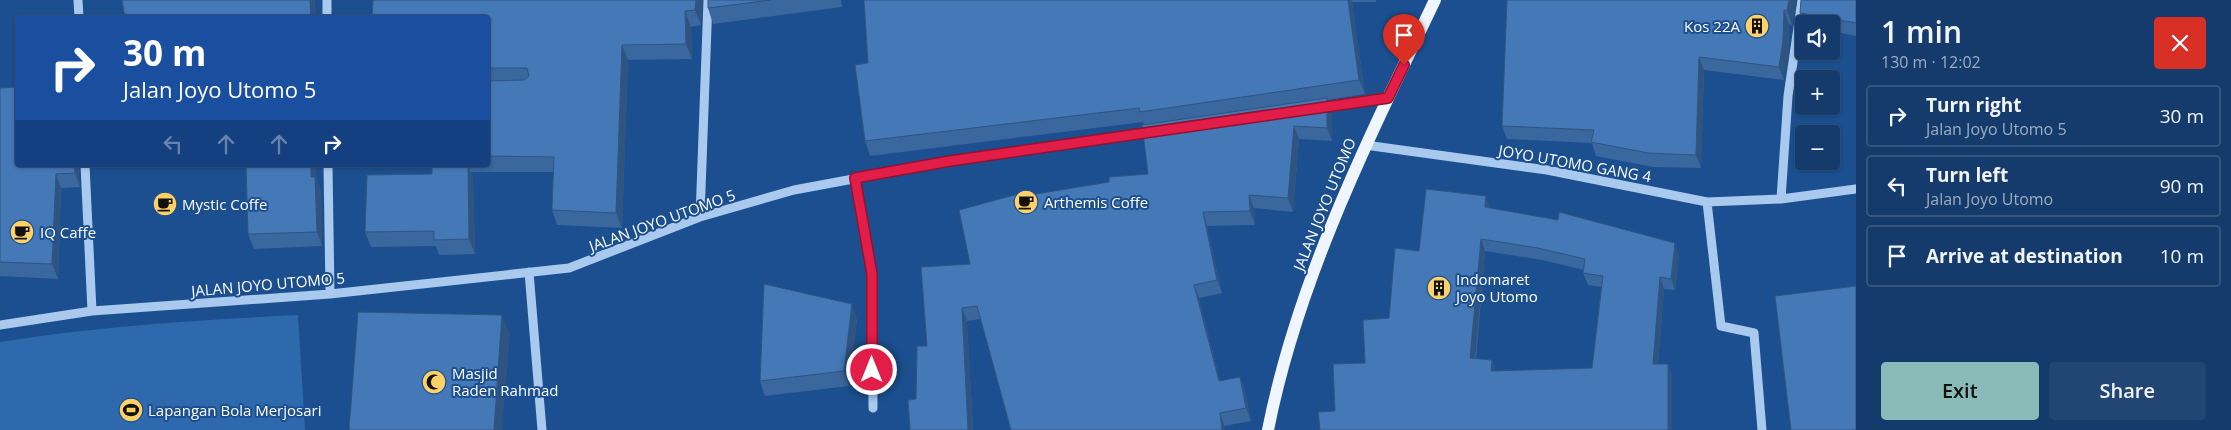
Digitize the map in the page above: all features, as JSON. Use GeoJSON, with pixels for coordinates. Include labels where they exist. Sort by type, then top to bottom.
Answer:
{"type":"FeatureCollection","features":[{"type":"Feature","properties":{"kind":"main road","name":"JALAN JOYO UTOMO"},"geometry":{"type":"LineString","coordinates":[[1268,430],[1275,398],[1302,305],[1365,145],[1435,0]]}},
{"type":"Feature","properties":{"kind":"street"},"geometry":{"type":"LineString","coordinates":[[78,0],[79,15]]}},
{"type":"Feature","properties":{"kind":"street"},"geometry":{"type":"LineString","coordinates":[[327,0],[327,15]]}},
{"type":"Feature","properties":{"kind":"street"},"geometry":{"type":"LineString","coordinates":[[700,217],[708,0]]}},
{"type":"Feature","properties":{"kind":"street"},"geometry":{"type":"LineString","coordinates":[[1781,199],[1788,96],[1802,0]]}},
{"type":"Feature","properties":{"kind":"street"},"geometry":{"type":"LineString","coordinates":[[1310,108],[1388,98]]}},
{"type":"Feature","properties":{"kind":"street","name":"JALAN JOYO UTOMO 5"},"geometry":{"type":"LineString","coordinates":[[0,325],[92,311],[330,294],[569,268],[700,217],[794,190],[950,161],[1164,129]]}},
{"type":"Feature","properties":{"kind":"street","name":"JOYO UTOMO GANG 4"},"geometry":{"type":"LineString","coordinates":[[1365,145],[1547,170],[1707,202],[1781,199],[1856,189]]}},
{"type":"Feature","properties":{"kind":"street"},"geometry":{"type":"LineString","coordinates":[[86,167],[92,311]]}},
{"type":"Feature","properties":{"kind":"street"},"geometry":{"type":"LineString","coordinates":[[328,167],[330,294]]}},
{"type":"Feature","properties":{"kind":"street"},"geometry":{"type":"LineString","coordinates":[[855,178],[872,274],[873,408]]}},
{"type":"Feature","properties":{"kind":"street"},"geometry":{"type":"LineString","coordinates":[[1707,202],[1722,326],[1754,333],[1762,430]]}},
{"type":"Feature","properties":{"kind":"street"},"geometry":{"type":"LineString","coordinates":[[529,272],[542,430]]}},
{"type":"Feature","properties":{"kind":"shaded area"},"geometry":{"type":"Polygon","coordinates":[[[298,315],[305,430],[0,430],[0,342],[111,328],[298,315]]]}},
{"type":"Feature","properties":{"kind":"building"},"geometry":{"type":"Polygon","coordinates":[[[122,0],[310,0],[311,15],[124,15],[122,0]]]}},
{"type":"Feature","properties":{"kind":"building"},"geometry":{"type":"Polygon","coordinates":[[[373,0],[696,0],[695,10],[685,11],[686,44],[622,45],[616,213],[552,210],[554,157],[490,156],[490,81],[524,80],[529,76],[527,68],[490,68],[490,15],[372,15],[373,0]]]}},
{"type":"Feature","properties":{"kind":"building"},"geometry":{"type":"Polygon","coordinates":[[[708,0],[771,0],[708,8],[708,0]]]}},
{"type":"Feature","properties":{"kind":"building"},"geometry":{"type":"Polygon","coordinates":[[[864,0],[1348,0],[1359,80],[1140,112],[1139,108],[865,141],[855,65],[868,63],[864,0]]]}},
{"type":"Feature","properties":{"kind":"building"},"geometry":{"type":"Polygon","coordinates":[[[1507,0],[1789,0],[1787,11],[1784,10],[1783,41],[1779,67],[1699,57],[1696,155],[1648,153],[1591,142],[1594,130],[1502,126],[1507,0]]]}},
{"type":"Feature","properties":{"kind":"building"},"geometry":{"type":"Polygon","coordinates":[[[1801,0],[1856,0],[1856,23],[1840,20],[1840,15],[1800,13],[1801,0]]]}},
{"type":"Feature","properties":{"kind":"building"},"geometry":{"type":"Polygon","coordinates":[[[15,87],[15,167],[74,167],[75,173],[56,174],[52,264],[0,262],[0,88],[15,87]]]}},
{"type":"Feature","properties":{"kind":"building"},"geometry":{"type":"Polygon","coordinates":[[[1327,98],[1327,128],[1294,126],[1288,198],[1249,195],[1250,211],[1203,212],[1217,280],[1194,285],[1219,381],[1240,377],[1246,408],[1220,413],[1222,430],[1011,430],[977,306],[962,308],[968,430],[910,430],[908,400],[916,399],[917,346],[927,346],[921,267],[970,264],[959,210],[1029,191],[1030,195],[1109,182],[1109,177],[1148,174],[1142,125],[1327,98]]]}},
{"type":"Feature","properties":{"kind":"building"},"geometry":{"type":"Polygon","coordinates":[[[246,167],[311,167],[311,177],[315,177],[317,232],[248,234],[246,167]]]}},
{"type":"Feature","properties":{"kind":"building"},"geometry":{"type":"Polygon","coordinates":[[[432,167],[468,167],[469,239],[434,240],[434,231],[365,232],[367,175],[432,174],[432,167]]]}},
{"type":"Feature","properties":{"kind":"building"},"geometry":{"type":"Polygon","coordinates":[[[1426,189],[1486,196],[1485,207],[1558,220],[1559,212],[1675,243],[1671,279],[1660,277],[1653,364],[1668,364],[1668,430],[1320,430],[1318,412],[1335,411],[1333,364],[1365,363],[1363,320],[1389,318],[1395,248],[1419,251],[1426,189]],[[1481,239],[1470,358],[1492,360],[1491,371],[1592,368],[1603,276],[1583,273],[1585,259],[1538,248],[1481,239]]]}},
{"type":"Feature","properties":{"kind":"building"},"geometry":{"type":"Polygon","coordinates":[[[764,284],[852,304],[844,371],[760,381],[764,284]]]}},
{"type":"Feature","properties":{"kind":"building"},"geometry":{"type":"Polygon","coordinates":[[[1856,286],[1856,430],[1791,430],[1775,296],[1856,286]]]}},
{"type":"Feature","properties":{"kind":"building","name":"Masjid Raden Rahmad"},"geometry":{"type":"Polygon","coordinates":[[[358,312],[502,315],[494,430],[349,430],[358,312]]]}},
{"type":"Feature","properties":{"kind":"place","name":"Kos 22A"},"geometry":{"type":"Point","coordinates":[1757,26]}},
{"type":"Feature","properties":{"kind":"place","name":"Arthemis Coffe"},"geometry":{"type":"Point","coordinates":[1026,202]}},
{"type":"Feature","properties":{"kind":"place","name":"Mystic Coffe"},"geometry":{"type":"Point","coordinates":[165,204]}},
{"type":"Feature","properties":{"kind":"place","name":"IQ Caffe"},"geometry":{"type":"Point","coordinates":[22,232]}},
{"type":"Feature","properties":{"kind":"place","name":"Indomaret Joyo Utomo"},"geometry":{"type":"Point","coordinates":[1439,288]}},
{"type":"Feature","properties":{"kind":"place","name":"Masjid Raden Rahmad"},"geometry":{"type":"Point","coordinates":[434,382]}},
{"type":"Feature","properties":{"kind":"place","name":"Lapangan Bola Merjosari"},"geometry":{"type":"Point","coordinates":[131,410]}},
{"type":"Feature","properties":{"kind":"route"},"geometry":{"type":"LineString","coordinates":[[872,370],[872,274],[855,178],[950,161],[1388,98],[1404,65]]}}]}
